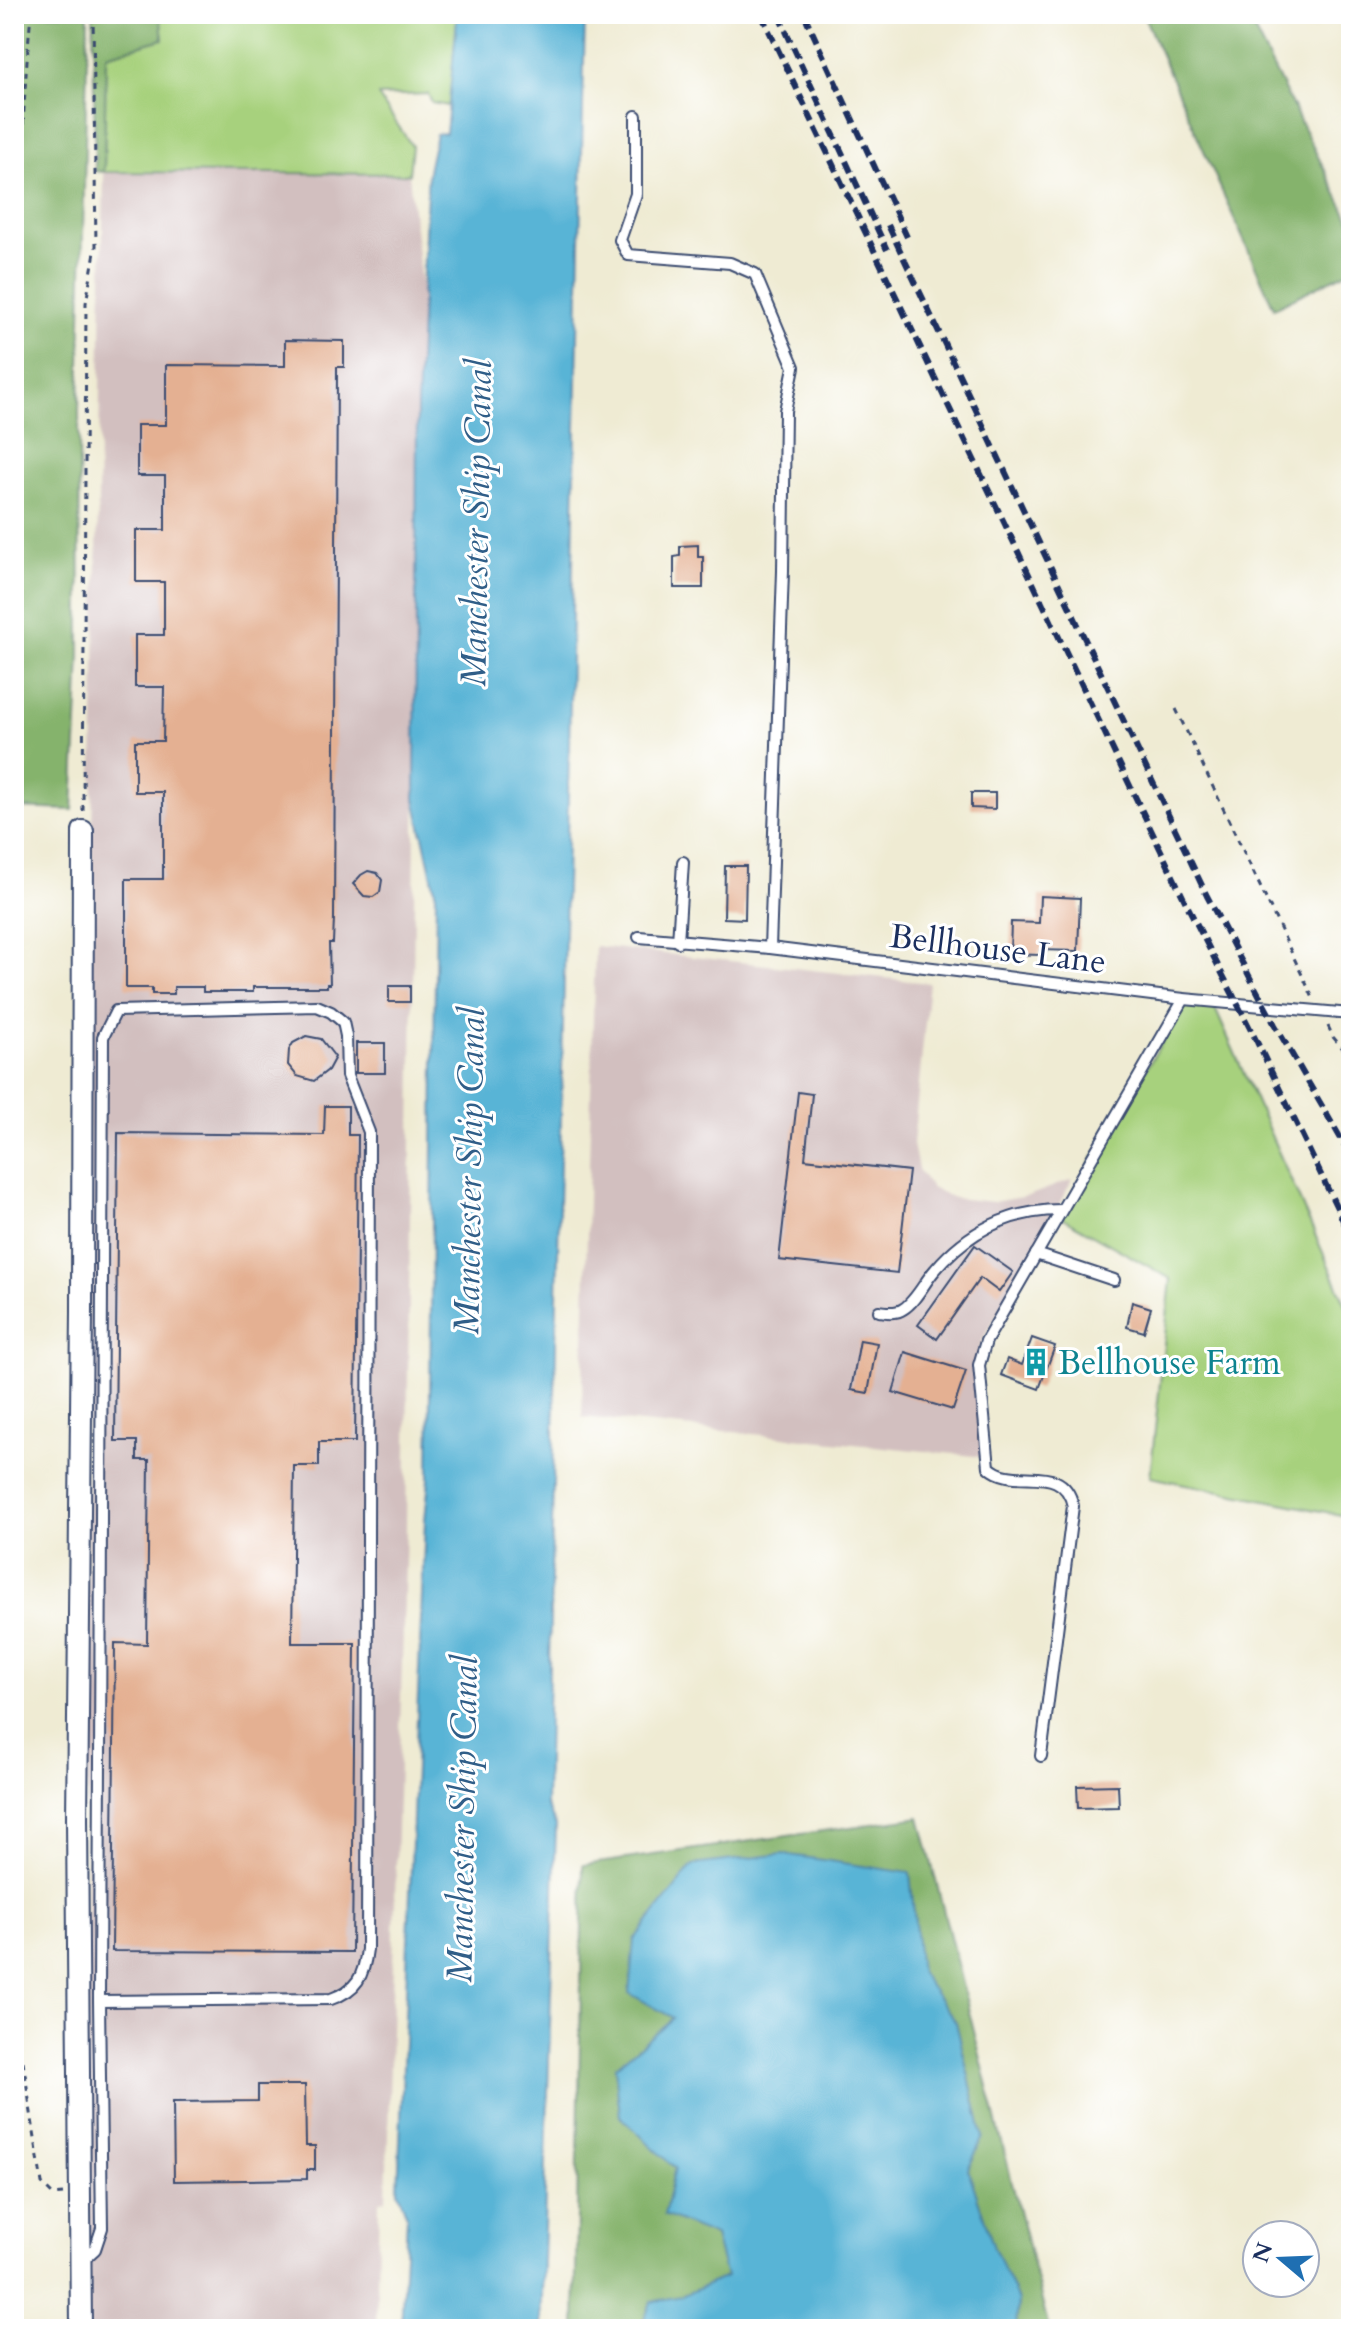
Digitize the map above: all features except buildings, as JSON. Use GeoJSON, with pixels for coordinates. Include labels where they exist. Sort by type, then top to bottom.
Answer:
{"type":"FeatureCollection","features":[{"type":"Feature","properties":{"kind":"street"},"geometry":{"type":"LineString","coordinates":[[81,2329],[77,1818],[83,831]]}},
{"type":"Feature","properties":{"kind":"lane"},"geometry":{"type":"LineString","coordinates":[[636,116],[636,194],[620,240],[628,255],[730,263],[755,274],[794,367],[785,411],[783,571],[770,948]]}},
{"type":"Feature","properties":{"kind":"lane"},"geometry":{"type":"LineString","coordinates":[[678,942],[683,862]]}},
{"type":"Feature","properties":{"kind":"lane","name":"Bellhouse Lane"},"geometry":{"type":"LineString","coordinates":[[639,937],[770,948],[1184,999],[1351,1014]]}},
{"type":"Feature","properties":{"kind":"lane"},"geometry":{"type":"LineString","coordinates":[[1041,1756],[1073,1506],[1070,1494],[1063,1485],[1052,1480],[1004,1475],[989,1467],[979,1365],[986,1341],[1184,999]]}},
{"type":"Feature","properties":{"kind":"lane"},"geometry":{"type":"LineString","coordinates":[[82,2261],[95,2249],[102,2228],[99,2001],[103,1037],[116,1011],[317,1006],[343,1022],[347,1076],[369,1132],[365,1969],[358,1984],[346,1994],[331,1999],[99,2001]]}},
{"type":"Feature","properties":{"kind":"lane"},"geometry":{"type":"LineString","coordinates":[[879,1311],[892,1313],[904,1309],[936,1268],[976,1232],[1004,1218],[1061,1210]]}},
{"type":"Feature","properties":{"kind":"lane"},"geometry":{"type":"LineString","coordinates":[[1036,1254],[1114,1280]]}},
{"type":"Feature","properties":{"kind":"path"},"geometry":{"type":"LineString","coordinates":[[14,340],[21,314],[25,73],[31,14]]}},
{"type":"Feature","properties":{"kind":"path"},"geometry":{"type":"LineString","coordinates":[[83,831],[86,303],[96,246],[93,14]]}},
{"type":"Feature","properties":{"kind":"path"},"geometry":{"type":"LineString","coordinates":[[1176,709],[1333,1037],[1351,1058]]}},
{"type":"Feature","properties":{"kind":"path"},"geometry":{"type":"LineString","coordinates":[[14,806],[19,1030],[14,1057]]}},
{"type":"Feature","properties":{"kind":"path"},"geometry":{"type":"LineString","coordinates":[[14,1167],[22,1201],[14,1267]]}},
{"type":"Feature","properties":{"kind":"path"},"geometry":{"type":"LineString","coordinates":[[14,1344],[20,1419],[14,1440]]}},
{"type":"Feature","properties":{"kind":"path"},"geometry":{"type":"LineString","coordinates":[[14,2039],[23,2061],[42,2184],[53,2195],[79,2193]]}},
{"type":"Feature","properties":{"kind":"shaded area"},"geometry":{"type":"Polygon","coordinates":[[[104,172],[409,174],[422,291],[406,1530],[386,2199],[379,2201],[376,2329],[88,2329],[89,993],[104,172]]]}},
{"type":"Feature","properties":{"kind":"shaded area"},"geometry":{"type":"Polygon","coordinates":[[[595,946],[929,983],[913,1144],[918,1169],[931,1188],[954,1198],[993,1202],[1028,1196],[1073,1179],[984,1337],[974,1364],[985,1457],[582,1417],[595,946]]]}},
{"type":"Feature","properties":{"kind":"green space"},"geometry":{"type":"Polygon","coordinates":[[[14,14],[88,14],[79,411],[80,655],[73,810],[14,808],[14,14]]]}},
{"type":"Feature","properties":{"kind":"green space"},"geometry":{"type":"Polygon","coordinates":[[[93,14],[160,14],[163,39],[106,55],[104,172],[95,171],[93,14]]]}},
{"type":"Feature","properties":{"kind":"green space"},"geometry":{"type":"Polygon","coordinates":[[[160,14],[454,14],[457,19],[449,106],[432,103],[428,94],[378,96],[412,146],[409,174],[104,172],[106,55],[163,39],[160,14]]]}},
{"type":"Feature","properties":{"kind":"green space"},"geometry":{"type":"Polygon","coordinates":[[[1143,14],[1246,14],[1351,222],[1351,270],[1274,308],[1143,14]]]}},
{"type":"Feature","properties":{"kind":"green space"},"geometry":{"type":"Polygon","coordinates":[[[1185,1003],[1214,1006],[1351,1316],[1351,1517],[1150,1477],[1171,1279],[1059,1216],[1185,1003]]]}},
{"type":"Feature","properties":{"kind":"green space"},"geometry":{"type":"Polygon","coordinates":[[[920,1817],[1049,2329],[575,2329],[583,1865],[920,1817]]]}},
{"type":"Feature","properties":{"kind":"water","name":"Manchester Ship Canal"},"geometry":{"type":"Polygon","coordinates":[[[454,14],[585,14],[546,1805],[556,1825],[541,2329],[401,2329],[407,2216],[398,2191],[429,1479],[436,895],[415,799],[417,404],[428,171],[436,134],[446,133],[457,20],[454,14]]]}},
{"type":"Feature","properties":{"kind":"water"},"geometry":{"type":"Polygon","coordinates":[[[783,1854],[910,1873],[920,1972],[956,2022],[983,2137],[968,2169],[994,2248],[1018,2300],[1016,2329],[641,2329],[651,2302],[681,2296],[726,2277],[715,2236],[664,2215],[675,2168],[620,2116],[615,2067],[673,2018],[629,1993],[634,1940],[693,1865],[783,1854]]]}},
{"type":"Feature","properties":{"kind":"railway"},"geometry":{"type":"LineString","coordinates":[[761,14],[1187,905],[1351,1237]]}},
{"type":"Feature","properties":{"kind":"railway"},"geometry":{"type":"LineString","coordinates":[[778,14],[887,250]]}},
{"type":"Feature","properties":{"kind":"railway"},"geometry":{"type":"LineString","coordinates":[[804,14],[907,237]]}},
{"type":"Feature","properties":{"kind":"railway"},"geometry":{"type":"LineString","coordinates":[[888,225],[1207,896],[1275,1025],[1351,1156]]}},
{"type":"Feature","properties":{"kind":"place","name":"Bellhouse Farm"},"geometry":{"type":"Point","coordinates":[1036,1362]}}]}
